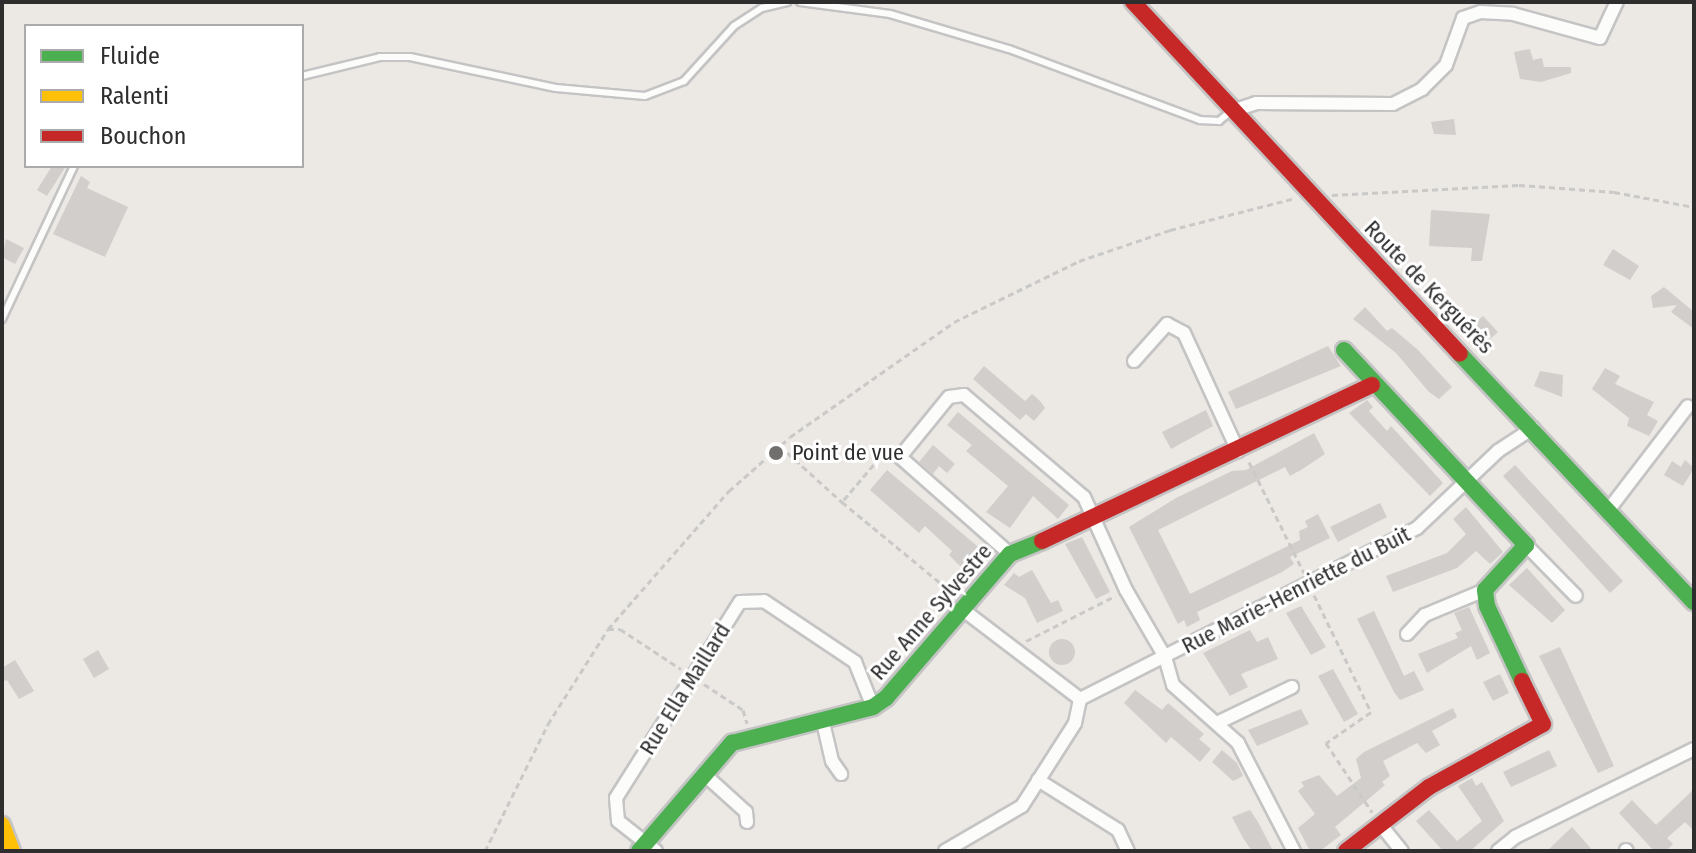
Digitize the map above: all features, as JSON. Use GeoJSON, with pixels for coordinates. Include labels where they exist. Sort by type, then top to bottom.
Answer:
{"type":"FeatureCollection","features":[{"type":"Feature","properties":{"kind":"street","name":"Route de Kerguérès"},"geometry":{"type":"LineString","coordinates":[[1133,2],[1313,197],[1610,508],[1694,602]]}},
{"type":"Feature","properties":{"kind":"street"},"geometry":{"type":"LineString","coordinates":[[1232,111],[1256,103],[1393,104],[1422,89],[1446,65],[1463,18],[1480,12],[1513,14],[1600,38],[1617,2]]}},
{"type":"Feature","properties":{"kind":"street"},"geometry":{"type":"LineString","coordinates":[[1134,361],[1167,324],[1184,333],[1238,451]]}},
{"type":"Feature","properties":{"kind":"street"},"geometry":{"type":"LineString","coordinates":[[1344,350],[1372,385],[1466,486],[1576,596]]}},
{"type":"Feature","properties":{"kind":"street","name":"Rue Anne Sylvestre"},"geometry":{"type":"LineString","coordinates":[[648,848],[732,743],[750,735],[873,707],[1010,554],[1095,520],[1372,385]]}},
{"type":"Feature","properties":{"kind":"street"},"geometry":{"type":"LineString","coordinates":[[1010,554],[900,457],[949,397],[964,395],[1084,497],[1126,590],[1165,657],[1173,685],[1219,722],[1238,743],[1294,851]]}},
{"type":"Feature","properties":{"kind":"street"},"geometry":{"type":"LineString","coordinates":[[1610,508],[1688,406]]}},
{"type":"Feature","properties":{"kind":"street","name":"Rue Marie-Henriette du Buit"},"geometry":{"type":"LineString","coordinates":[[1080,699],[1417,528],[1466,486],[1498,451],[1533,428]]}},
{"type":"Feature","properties":{"kind":"street"},"geometry":{"type":"LineString","coordinates":[[1407,634],[1425,615],[1485,590],[1526,545]]}},
{"type":"Feature","properties":{"kind":"street"},"geometry":{"type":"LineString","coordinates":[[1346,851],[1429,787],[1543,724],[1487,606],[1485,590]]}},
{"type":"Feature","properties":{"kind":"street","name":"Rue Ella Maillard"},"geometry":{"type":"LineString","coordinates":[[648,848],[618,821],[616,798],[740,602],[752,598],[764,601],[855,662],[873,707]]}},
{"type":"Feature","properties":{"kind":"street"},"geometry":{"type":"LineString","coordinates":[[945,851],[1022,806],[1075,723],[1080,699],[964,607]]}},
{"type":"Feature","properties":{"kind":"street"},"geometry":{"type":"LineString","coordinates":[[1219,722],[1292,687]]}},
{"type":"Feature","properties":{"kind":"street"},"geometry":{"type":"LineString","coordinates":[[822,718],[832,761],[841,774]]}},
{"type":"Feature","properties":{"kind":"street"},"geometry":{"type":"LineString","coordinates":[[1498,851],[1515,837],[1694,749]]}},
{"type":"Feature","properties":{"kind":"street"},"geometry":{"type":"LineString","coordinates":[[705,775],[746,812],[747,822]]}},
{"type":"Feature","properties":{"kind":"street"},"geometry":{"type":"LineString","coordinates":[[1038,780],[1118,830],[1128,851]]}},
{"type":"Feature","properties":{"kind":"street"},"geometry":{"type":"LineString","coordinates":[[1380,824],[1402,851]]}},
{"type":"Feature","properties":{"kind":"street"},"geometry":{"type":"LineString","coordinates":[[2,825],[12,851]]}},
{"type":"Feature","properties":{"kind":"lane"},"geometry":{"type":"LineString","coordinates":[[304,76],[380,57],[410,57],[556,88],[645,96],[684,81],[734,26],[762,8],[787,2]]}},
{"type":"Feature","properties":{"kind":"lane"},"geometry":{"type":"LineString","coordinates":[[800,2],[890,14],[1009,49],[1200,120],[1219,121],[1232,111]]}},
{"type":"Feature","properties":{"kind":"lane"},"geometry":{"type":"LineString","coordinates":[[2,319],[73,168]]}},
{"type":"Feature","properties":{"kind":"path"},"geometry":{"type":"LineString","coordinates":[[485,851],[548,724],[608,629],[670,554],[780,446],[954,322],[1079,261],[1170,230],[1313,197],[1519,185],[1614,192],[1694,207]]}},
{"type":"Feature","properties":{"kind":"path"},"geometry":{"type":"LineString","coordinates":[[780,446],[964,607]]}},
{"type":"Feature","properties":{"kind":"path"},"geometry":{"type":"LineString","coordinates":[[1238,451],[1251,464],[1371,712],[1326,743],[1380,824]]}},
{"type":"Feature","properties":{"kind":"path"},"geometry":{"type":"LineString","coordinates":[[842,502],[880,457],[900,457]]}},
{"type":"Feature","properties":{"kind":"path"},"geometry":{"type":"LineString","coordinates":[[1012,647],[1126,590]]}},
{"type":"Feature","properties":{"kind":"path"},"geometry":{"type":"LineString","coordinates":[[608,629],[620,629],[743,710],[750,735]]}},
{"type":"Feature","properties":{"kind":"building"},"geometry":{"type":"Polygon","coordinates":[[[1530,49],[1533,60],[1542,58],[1544,67],[1571,67],[1571,73],[1541,82],[1520,79],[1514,52],[1530,49]]]}},
{"type":"Feature","properties":{"kind":"building"},"geometry":{"type":"Polygon","coordinates":[[[1454,119],[1456,135],[1434,134],[1431,122],[1454,119]]]}},
{"type":"Feature","properties":{"kind":"building"},"geometry":{"type":"Polygon","coordinates":[[[51,168],[65,168],[47,196],[37,190],[51,168]]]}},
{"type":"Feature","properties":{"kind":"building"},"geometry":{"type":"Polygon","coordinates":[[[81,176],[90,182],[87,188],[128,207],[105,257],[53,234],[81,176]]]}},
{"type":"Feature","properties":{"kind":"building"},"geometry":{"type":"Polygon","coordinates":[[[1431,210],[1490,214],[1482,261],[1471,261],[1472,248],[1429,246],[1431,210]]]}},
{"type":"Feature","properties":{"kind":"building"},"geometry":{"type":"Polygon","coordinates":[[[6,239],[24,248],[15,264],[2,257],[6,239]]]}},
{"type":"Feature","properties":{"kind":"building"},"geometry":{"type":"Polygon","coordinates":[[[1613,249],[1639,266],[1630,280],[1603,265],[1613,249]]]}},
{"type":"Feature","properties":{"kind":"building"},"geometry":{"type":"Polygon","coordinates":[[[1664,287],[1694,312],[1694,329],[1671,312],[1677,305],[1653,308],[1651,296],[1664,287]]]}},
{"type":"Feature","properties":{"kind":"building"},"geometry":{"type":"Polygon","coordinates":[[[1365,307],[1387,331],[1392,328],[1418,350],[1452,387],[1439,399],[1429,392],[1396,353],[1353,319],[1365,307]]]}},
{"type":"Feature","properties":{"kind":"building"},"geometry":{"type":"Polygon","coordinates":[[[1483,316],[1498,332],[1481,347],[1466,331],[1483,316]]]}},
{"type":"Feature","properties":{"kind":"building"},"geometry":{"type":"Polygon","coordinates":[[[1328,346],[1341,366],[1236,409],[1228,392],[1328,346]]]}},
{"type":"Feature","properties":{"kind":"building"},"geometry":{"type":"Polygon","coordinates":[[[984,366],[1025,401],[1032,394],[1040,401],[1045,408],[1034,421],[1026,414],[1020,420],[973,379],[984,366]]]}},
{"type":"Feature","properties":{"kind":"building"},"geometry":{"type":"Polygon","coordinates":[[[1605,368],[1620,376],[1615,384],[1654,402],[1647,415],[1658,421],[1649,436],[1627,426],[1629,418],[1592,389],[1605,368]]]}},
{"type":"Feature","properties":{"kind":"building"},"geometry":{"type":"Polygon","coordinates":[[[1540,371],[1563,375],[1562,397],[1534,386],[1540,371]]]}},
{"type":"Feature","properties":{"kind":"building"},"geometry":{"type":"Polygon","coordinates":[[[1367,400],[1373,407],[1369,411],[1387,431],[1391,426],[1443,483],[1430,496],[1349,413],[1367,400]]]}},
{"type":"Feature","properties":{"kind":"building"},"geometry":{"type":"Polygon","coordinates":[[[1206,410],[1213,426],[1171,449],[1162,432],[1206,410]]]}},
{"type":"Feature","properties":{"kind":"building"},"geometry":{"type":"Polygon","coordinates":[[[958,412],[1069,505],[1058,519],[1033,496],[1010,528],[986,512],[1008,486],[966,451],[972,445],[947,425],[958,412]]]}},
{"type":"Feature","properties":{"kind":"building"},"geometry":{"type":"Polygon","coordinates":[[[1314,433],[1325,454],[1301,470],[1290,476],[1285,467],[1158,530],[1190,594],[1300,540],[1299,531],[1308,527],[1305,521],[1318,514],[1330,538],[1290,557],[1294,564],[1282,572],[1197,612],[1200,620],[1187,627],[1184,620],[1178,624],[1129,527],[1176,498],[1232,471],[1246,470],[1314,433]]]}},
{"type":"Feature","properties":{"kind":"building"},"geometry":{"type":"Polygon","coordinates":[[[933,445],[955,464],[947,473],[939,466],[933,474],[919,462],[933,445]]]}},
{"type":"Feature","properties":{"kind":"building"},"geometry":{"type":"Polygon","coordinates":[[[1685,460],[1694,468],[1683,486],[1664,475],[1672,461],[1681,467],[1685,460]]]}},
{"type":"Feature","properties":{"kind":"building"},"geometry":{"type":"Polygon","coordinates":[[[1515,465],[1623,581],[1610,593],[1503,476],[1515,465]]]}},
{"type":"Feature","properties":{"kind":"building"},"geometry":{"type":"Polygon","coordinates":[[[887,470],[989,556],[971,577],[949,555],[952,551],[925,526],[919,533],[870,490],[887,470]]]}},
{"type":"Feature","properties":{"kind":"building"},"geometry":{"type":"Polygon","coordinates":[[[1380,503],[1387,517],[1338,542],[1330,527],[1380,503]]]}},
{"type":"Feature","properties":{"kind":"building"},"geometry":{"type":"Polygon","coordinates":[[[1466,507],[1503,552],[1490,564],[1476,551],[1457,568],[1393,592],[1386,576],[1447,553],[1466,534],[1453,519],[1466,507]]]}},
{"type":"Feature","properties":{"kind":"building"},"geometry":{"type":"Polygon","coordinates":[[[1082,537],[1110,592],[1096,599],[1065,544],[1082,537]]]}},
{"type":"Feature","properties":{"kind":"building"},"geometry":{"type":"Polygon","coordinates":[[[1527,568],[1565,610],[1552,623],[1509,585],[1527,568]]]}},
{"type":"Feature","properties":{"kind":"building"},"geometry":{"type":"Polygon","coordinates":[[[1032,570],[1051,603],[1058,600],[1063,611],[1037,623],[1025,598],[1004,585],[1014,573],[1019,577],[1032,570]]]}},
{"type":"Feature","properties":{"kind":"building"},"geometry":{"type":"Polygon","coordinates":[[[1301,606],[1326,647],[1311,655],[1286,613],[1301,606]]]}},
{"type":"Feature","properties":{"kind":"building"},"geometry":{"type":"Polygon","coordinates":[[[1469,607],[1490,653],[1477,660],[1471,646],[1427,673],[1418,654],[1458,638],[1455,633],[1462,630],[1454,613],[1469,607]]]}},
{"type":"Feature","properties":{"kind":"building"},"geometry":{"type":"Polygon","coordinates":[[[1374,611],[1404,676],[1414,671],[1424,690],[1400,700],[1394,692],[1357,619],[1374,611]]]}},
{"type":"Feature","properties":{"kind":"building"},"geometry":{"type":"Polygon","coordinates":[[[1250,630],[1257,642],[1268,637],[1278,659],[1241,674],[1248,687],[1230,696],[1203,653],[1250,630]]]}},
{"type":"Feature","properties":{"kind":"building"},"geometry":{"type":"Polygon","coordinates":[[[1062,639],[1071,643],[1075,652],[1071,661],[1062,665],[1053,661],[1049,652],[1053,643],[1062,639]]]}},
{"type":"Feature","properties":{"kind":"building"},"geometry":{"type":"Polygon","coordinates":[[[1560,647],[1614,766],[1598,773],[1539,656],[1560,647]]]}},
{"type":"Feature","properties":{"kind":"building"},"geometry":{"type":"Polygon","coordinates":[[[98,650],[109,669],[94,678],[83,659],[98,650]]]}},
{"type":"Feature","properties":{"kind":"building"},"geometry":{"type":"Polygon","coordinates":[[[15,660],[34,691],[19,699],[7,680],[2,682],[2,668],[15,660]]]}},
{"type":"Feature","properties":{"kind":"building"},"geometry":{"type":"Polygon","coordinates":[[[1333,669],[1358,714],[1344,722],[1318,676],[1333,669]]]}},
{"type":"Feature","properties":{"kind":"building"},"geometry":{"type":"Polygon","coordinates":[[[1500,674],[1509,693],[1493,701],[1483,682],[1500,674]]]}},
{"type":"Feature","properties":{"kind":"building"},"geometry":{"type":"Polygon","coordinates":[[[1135,690],[1162,710],[1168,703],[1204,734],[1199,739],[1211,749],[1200,762],[1171,737],[1166,743],[1124,703],[1135,690]]]}},
{"type":"Feature","properties":{"kind":"building"},"geometry":{"type":"Polygon","coordinates":[[[1453,708],[1457,717],[1432,731],[1440,745],[1426,753],[1417,743],[1383,761],[1390,776],[1382,782],[1385,785],[1335,827],[1341,835],[1320,851],[1310,851],[1298,828],[1315,814],[1298,791],[1304,786],[1301,782],[1319,775],[1337,796],[1361,778],[1356,759],[1364,752],[1453,708]]]}},
{"type":"Feature","properties":{"kind":"building"},"geometry":{"type":"Polygon","coordinates":[[[1301,709],[1309,724],[1257,746],[1248,730],[1301,709]]]}},
{"type":"Feature","properties":{"kind":"building"},"geometry":{"type":"Polygon","coordinates":[[[1222,750],[1237,763],[1243,776],[1233,781],[1212,762],[1222,750]]]}},
{"type":"Feature","properties":{"kind":"building"},"geometry":{"type":"Polygon","coordinates":[[[1549,750],[1557,766],[1511,787],[1503,772],[1549,750]]]}},
{"type":"Feature","properties":{"kind":"building"},"geometry":{"type":"Polygon","coordinates":[[[1472,778],[1476,786],[1482,782],[1504,821],[1470,851],[1443,851],[1416,821],[1429,810],[1457,841],[1482,821],[1458,786],[1472,778]]]}},
{"type":"Feature","properties":{"kind":"building"},"geometry":{"type":"Polygon","coordinates":[[[1694,789],[1694,831],[1685,822],[1667,838],[1673,844],[1666,851],[1654,851],[1619,813],[1632,800],[1656,825],[1694,789]]]}},
{"type":"Feature","properties":{"kind":"building"},"geometry":{"type":"Polygon","coordinates":[[[1250,810],[1273,851],[1252,851],[1243,838],[1232,817],[1250,810]]]}},
{"type":"Feature","properties":{"kind":"building"},"geometry":{"type":"Polygon","coordinates":[[[1572,827],[1593,851],[1547,851],[1572,827]]]}},
{"type":"Feature","properties":{"kind":"traffic: fast"},"geometry":{"type":"LineString","coordinates":[[1344,350],[1526,545],[1485,590],[1487,606],[1522,681]]}},
{"type":"Feature","properties":{"kind":"traffic: fast"},"geometry":{"type":"LineString","coordinates":[[1460,354],[1694,602]]}},
{"type":"Feature","properties":{"kind":"traffic: fast"},"geometry":{"type":"LineString","coordinates":[[639,851],[732,743],[873,707],[886,698],[1010,554],[1042,541]]}},
{"type":"Feature","properties":{"kind":"traffic: slow"},"geometry":{"type":"LineString","coordinates":[[2,825],[12,851]]}},
{"type":"Feature","properties":{"kind":"traffic: jam"},"geometry":{"type":"LineString","coordinates":[[1133,2],[1460,354]]}},
{"type":"Feature","properties":{"kind":"traffic: jam"},"geometry":{"type":"LineString","coordinates":[[1042,541],[1372,385]]}},
{"type":"Feature","properties":{"kind":"traffic: jam"},"geometry":{"type":"LineString","coordinates":[[1346,851],[1429,787],[1543,724],[1522,681]]}},
{"type":"Feature","properties":{"kind":"place","name":"Point de vue"},"geometry":{"type":"Point","coordinates":[776,453]}}]}
